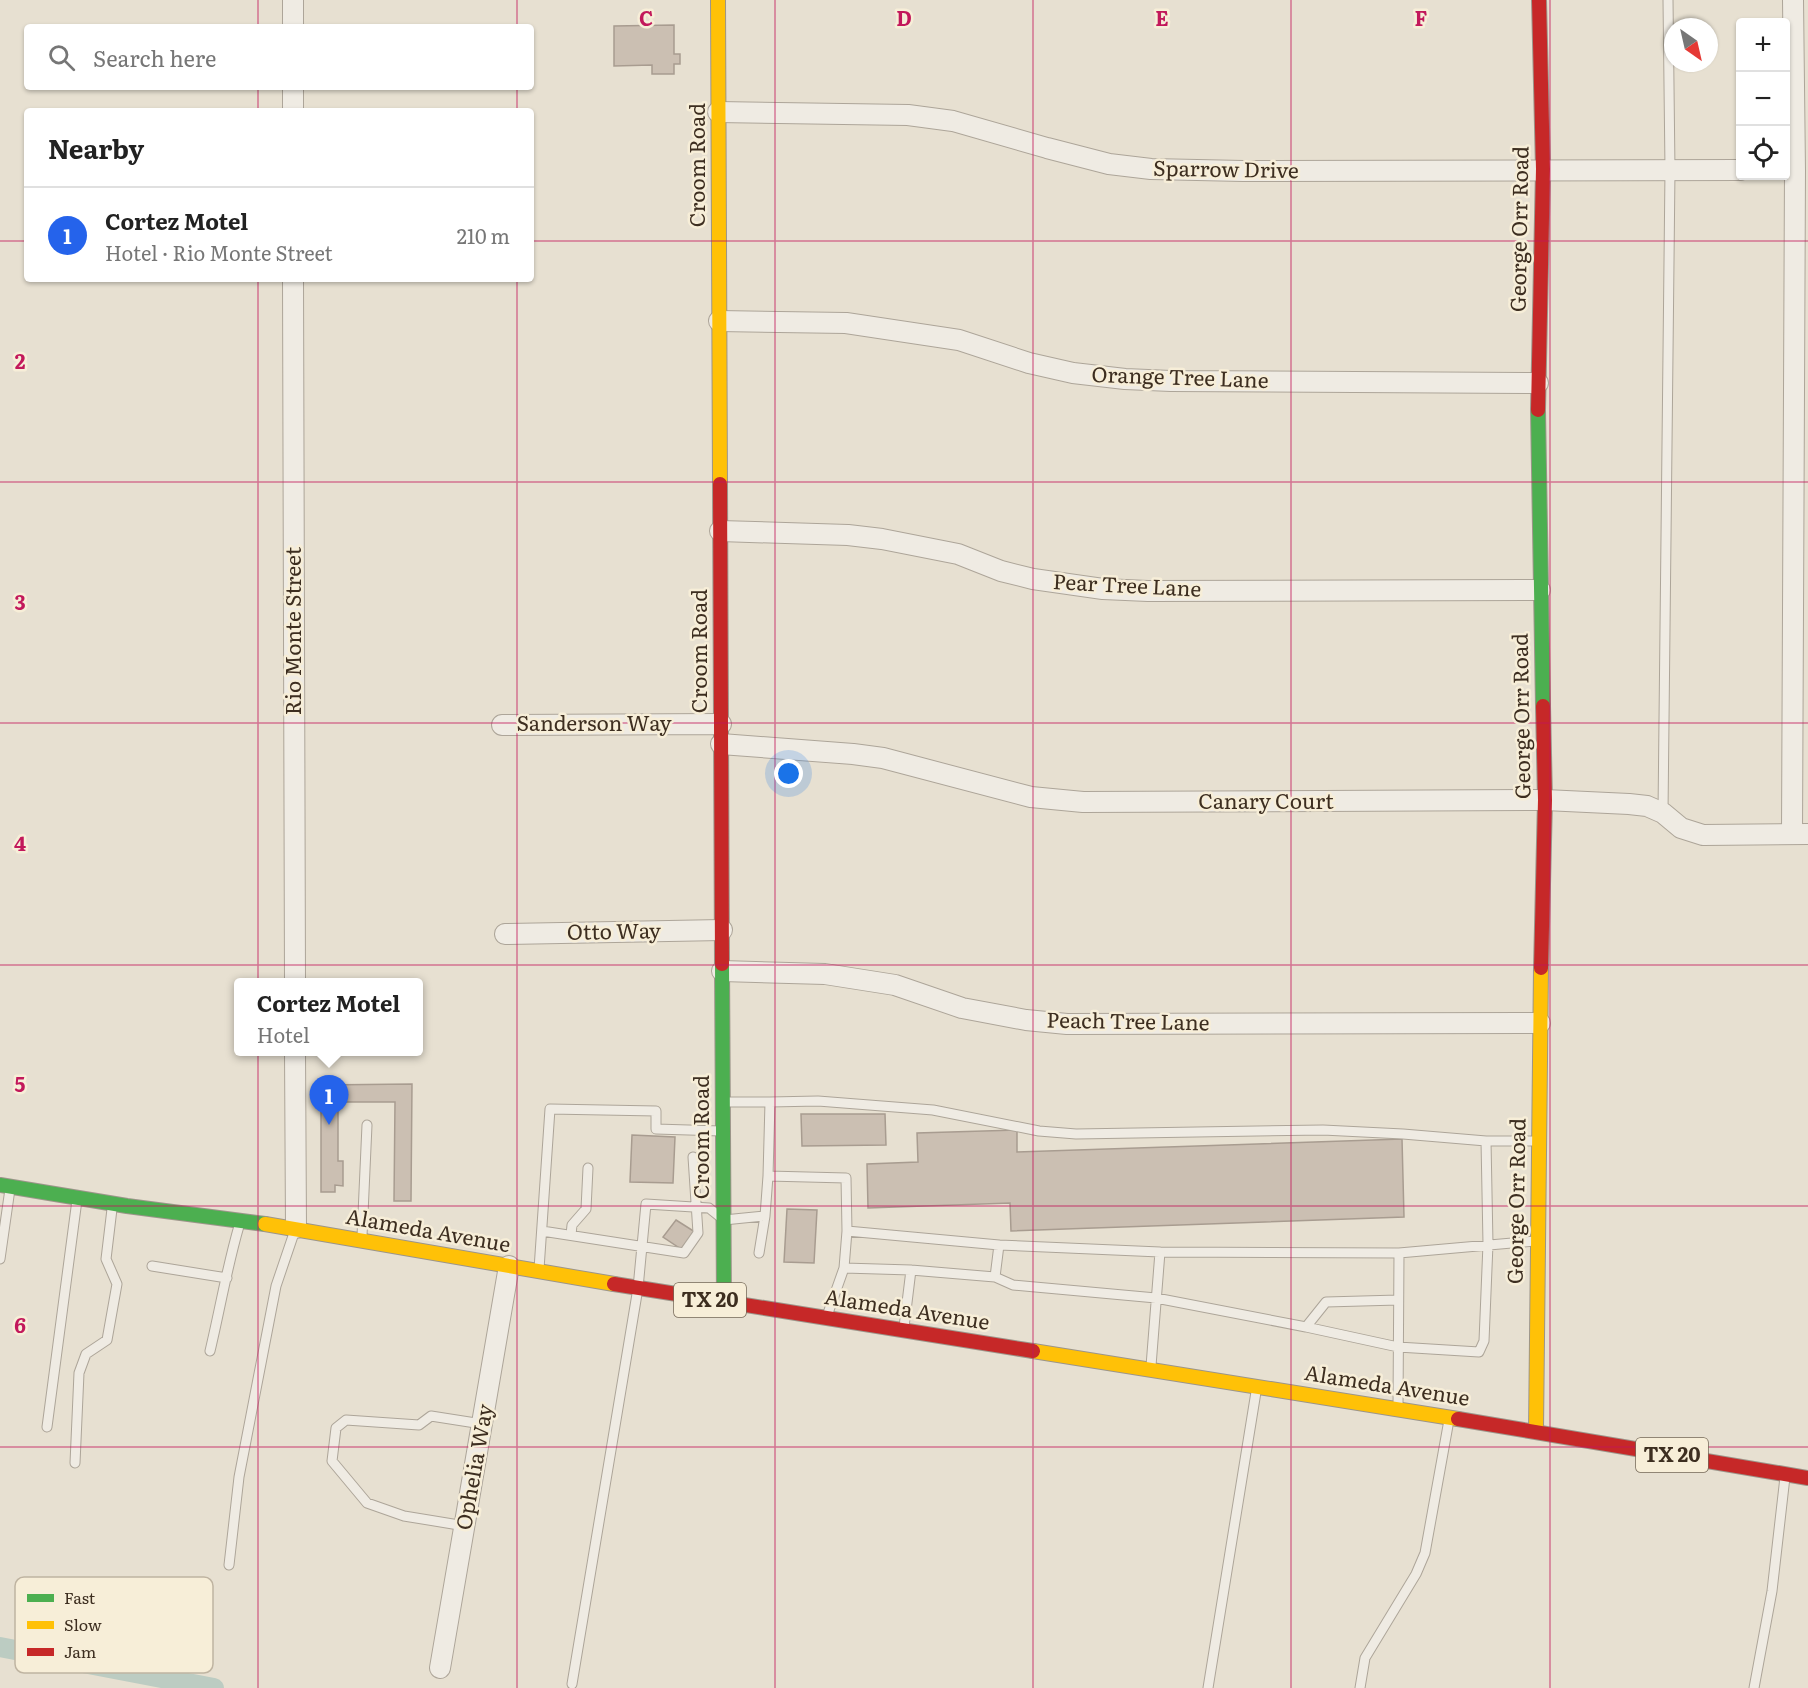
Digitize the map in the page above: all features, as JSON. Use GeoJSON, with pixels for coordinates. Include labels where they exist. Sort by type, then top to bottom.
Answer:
{"type":"FeatureCollection","features":[{"type":"Feature","properties":{"kind":"street"},"geometry":{"type":"LineString","coordinates":[[292,0],[292,24]]}},
{"type":"Feature","properties":{"kind":"street","name":"Croom Road"},"geometry":{"type":"LineString","coordinates":[[718,0],[724,1302]]}},
{"type":"Feature","properties":{"kind":"street","name":"George Orr Road"},"geometry":{"type":"LineString","coordinates":[[1536,1431],[1540,1023],[1545,800],[1538,383],[1543,169],[1539,0]]}},
{"type":"Feature","properties":{"kind":"street"},"geometry":{"type":"LineString","coordinates":[[1793,0],[1800,834]]}},
{"type":"Feature","properties":{"kind":"street"},"geometry":{"type":"LineString","coordinates":[[293,90],[293,108]]}},
{"type":"Feature","properties":{"kind":"street","name":"Sparrow Drive"},"geometry":{"type":"LineString","coordinates":[[718,112],[908,115],[961,123],[1109,164],[1151,170],[1736,170]]}},
{"type":"Feature","properties":{"kind":"street","name":"Rio Monte Street"},"geometry":{"type":"LineString","coordinates":[[293,282],[295,978]]}},
{"type":"Feature","properties":{"kind":"street","name":"Orange Tree Lane"},"geometry":{"type":"LineString","coordinates":[[719,321],[846,323],[960,340],[1029,363],[1073,373],[1125,379],[1538,383]]}},
{"type":"Feature","properties":{"kind":"street","name":"Pear Tree Lane"},"geometry":{"type":"LineString","coordinates":[[720,531],[848,535],[882,539],[958,554],[1001,571],[1033,579],[1104,589],[1148,591],[1540,590]]}},
{"type":"Feature","properties":{"kind":"street","name":"Sanderson Way"},"geometry":{"type":"LineString","coordinates":[[502,724],[721,724]]}},
{"type":"Feature","properties":{"kind":"street","name":"Canary Court"},"geometry":{"type":"LineString","coordinates":[[721,744],[883,758],[1031,798],[1058,801],[1545,800],[1647,806],[1663,813],[1681,828],[1703,835],[1800,834]]}},
{"type":"Feature","properties":{"kind":"street","name":"Otto Way"},"geometry":{"type":"LineString","coordinates":[[505,934],[722,930]]}},
{"type":"Feature","properties":{"kind":"street","name":"Peach Tree Lane"},"geometry":{"type":"LineString","coordinates":[[722,971],[825,974],[895,985],[962,1008],[1026,1020],[1067,1024],[1540,1023]]}},
{"type":"Feature","properties":{"kind":"street"},"geometry":{"type":"LineString","coordinates":[[296,1056],[296,1228]]}},
{"type":"Feature","properties":{"kind":"street","name":"Alameda Avenue"},"geometry":{"type":"LineString","coordinates":[[5,1186],[296,1228],[539,1272],[1450,1417],[1808,1478]]}},
{"type":"Feature","properties":{"kind":"street","name":"Ophelia Way"},"geometry":{"type":"LineString","coordinates":[[440,1668],[509,1266]]}},
{"type":"Feature","properties":{"kind":"lane"},"geometry":{"type":"LineString","coordinates":[[1663,813],[1670,170],[1668,0]]}},
{"type":"Feature","properties":{"kind":"lane"},"geometry":{"type":"LineString","coordinates":[[723,1102],[818,1101],[933,1110],[1039,1131],[1076,1134],[1323,1130],[1486,1141],[1539,1142]]}},
{"type":"Feature","properties":{"kind":"lane"},"geometry":{"type":"LineString","coordinates":[[759,1253],[765,1216],[771,1102]]}},
{"type":"Feature","properties":{"kind":"lane"},"geometry":{"type":"LineString","coordinates":[[539,1272],[550,1109],[656,1111],[656,1129],[723,1131]]}},
{"type":"Feature","properties":{"kind":"lane"},"geometry":{"type":"LineString","coordinates":[[362,1240],[367,1125]]}},
{"type":"Feature","properties":{"kind":"lane"},"geometry":{"type":"LineString","coordinates":[[844,1268],[911,1270],[995,1277],[1013,1285],[1156,1298],[1398,1347],[1479,1352],[1484,1341],[1488,1244],[1486,1141]]}},
{"type":"Feature","properties":{"kind":"lane"},"geometry":{"type":"LineString","coordinates":[[542,1231],[684,1253],[698,1233],[693,1157]]}},
{"type":"Feature","properties":{"kind":"lane"},"geometry":{"type":"LineString","coordinates":[[571,1235],[572,1225],[586,1209],[588,1168]]}},
{"type":"Feature","properties":{"kind":"lane"},"geometry":{"type":"LineString","coordinates":[[768,1176],[846,1178],[847,1231],[844,1268],[825,1318]]}},
{"type":"Feature","properties":{"kind":"lane"},"geometry":{"type":"LineString","coordinates":[[0,1259],[5,1186]]}},
{"type":"Feature","properties":{"kind":"lane"},"geometry":{"type":"LineString","coordinates":[[46,1427],[77,1198]]}},
{"type":"Feature","properties":{"kind":"lane"},"geometry":{"type":"LineString","coordinates":[[75,1463],[79,1373],[86,1354],[107,1340],[117,1284],[106,1259],[113,1203]]}},
{"type":"Feature","properties":{"kind":"lane"},"geometry":{"type":"LineString","coordinates":[[572,1684],[638,1288],[646,1204],[696,1209],[709,1208],[724,1221],[765,1216]]}},
{"type":"Feature","properties":{"kind":"lane"},"geometry":{"type":"LineString","coordinates":[[210,1350],[230,1258],[241,1221]]}},
{"type":"Feature","properties":{"kind":"lane"},"geometry":{"type":"LineString","coordinates":[[229,1565],[239,1477],[274,1298],[296,1228]]}},
{"type":"Feature","properties":{"kind":"lane"},"geometry":{"type":"LineString","coordinates":[[847,1231],[999,1245],[1160,1252],[1399,1253],[1537,1241]]}},
{"type":"Feature","properties":{"kind":"lane"},"geometry":{"type":"LineString","coordinates":[[995,1277],[999,1245]]}},
{"type":"Feature","properties":{"kind":"lane"},"geometry":{"type":"LineString","coordinates":[[1151,1370],[1160,1252]]}},
{"type":"Feature","properties":{"kind":"lane"},"geometry":{"type":"LineString","coordinates":[[1398,1409],[1399,1253]]}},
{"type":"Feature","properties":{"kind":"lane"},"geometry":{"type":"LineString","coordinates":[[152,1266],[227,1278]]}},
{"type":"Feature","properties":{"kind":"lane"},"geometry":{"type":"LineString","coordinates":[[904,1331],[911,1270]]}},
{"type":"Feature","properties":{"kind":"lane"},"geometry":{"type":"LineString","coordinates":[[1306,1327],[1326,1302],[1398,1300]]}},
{"type":"Feature","properties":{"kind":"lane"},"geometry":{"type":"LineString","coordinates":[[1208,1688],[1256,1386]]}},
{"type":"Feature","properties":{"kind":"lane"},"geometry":{"type":"LineString","coordinates":[[465,1526],[404,1516],[367,1503],[332,1461],[336,1428],[346,1420],[419,1425],[431,1416],[482,1424]]}},
{"type":"Feature","properties":{"kind":"lane"},"geometry":{"type":"LineString","coordinates":[[1359,1688],[1365,1659],[1416,1574],[1425,1553],[1450,1417]]}},
{"type":"Feature","properties":{"kind":"lane"},"geometry":{"type":"LineString","coordinates":[[1754,1688],[1772,1591],[1785,1474]]}},
{"type":"Feature","properties":{"kind":"building"},"geometry":{"type":"Polygon","coordinates":[[[674,25],[674,54],[680,54],[680,64],[674,64],[674,74],[652,74],[652,65],[614,66],[614,26],[674,25]]]}},
{"type":"Feature","properties":{"kind":"building"},"geometry":{"type":"Polygon","coordinates":[[[412,1084],[411,1201],[394,1201],[395,1102],[338,1102],[338,1161],[343,1161],[343,1186],[335,1185],[335,1192],[321,1192],[321,1085],[412,1084]]]}},
{"type":"Feature","properties":{"kind":"building"},"geometry":{"type":"Polygon","coordinates":[[[801,1114],[885,1114],[886,1145],[802,1146],[801,1114]]]}},
{"type":"Feature","properties":{"kind":"building"},"geometry":{"type":"Polygon","coordinates":[[[1017,1130],[1017,1152],[1402,1139],[1404,1217],[1011,1231],[1010,1203],[868,1208],[867,1164],[918,1162],[917,1133],[1017,1130]]]}},
{"type":"Feature","properties":{"kind":"building"},"geometry":{"type":"Polygon","coordinates":[[[632,1135],[675,1137],[673,1183],[630,1182],[632,1135]]]}},
{"type":"Feature","properties":{"kind":"building"},"geometry":{"type":"Polygon","coordinates":[[[787,1209],[817,1210],[814,1263],[784,1262],[787,1209]]]}},
{"type":"Feature","properties":{"kind":"building"},"geometry":{"type":"Polygon","coordinates":[[[676,1220],[695,1232],[681,1249],[663,1237],[676,1220]]]}},
{"type":"Feature","properties":{"kind":"waterway"},"geometry":{"type":"LineString","coordinates":[[0,1647],[15,1650]]}},
{"type":"Feature","properties":{"kind":"waterway"},"geometry":{"type":"LineString","coordinates":[[136,1673],[214,1688]]}},
{"type":"Feature","properties":{"kind":"traffic: fast"},"geometry":{"type":"LineString","coordinates":[[1538,410],[1543,706]]}},
{"type":"Feature","properties":{"kind":"traffic: fast"},"geometry":{"type":"LineString","coordinates":[[722,964],[724,1302]]}},
{"type":"Feature","properties":{"kind":"traffic: fast"},"geometry":{"type":"LineString","coordinates":[[0,1185],[127,1206],[265,1224]]}},
{"type":"Feature","properties":{"kind":"traffic: slow"},"geometry":{"type":"LineString","coordinates":[[718,0],[720,484]]}},
{"type":"Feature","properties":{"kind":"traffic: slow"},"geometry":{"type":"LineString","coordinates":[[1536,1431],[1541,968]]}},
{"type":"Feature","properties":{"kind":"traffic: slow"},"geometry":{"type":"LineString","coordinates":[[265,1224],[614,1284]]}},
{"type":"Feature","properties":{"kind":"traffic: slow"},"geometry":{"type":"LineString","coordinates":[[1033,1351],[1458,1419]]}},
{"type":"Feature","properties":{"kind":"traffic: jam"},"geometry":{"type":"LineString","coordinates":[[1538,410],[1543,169],[1539,0]]}},
{"type":"Feature","properties":{"kind":"traffic: jam"},"geometry":{"type":"LineString","coordinates":[[720,484],[722,964]]}},
{"type":"Feature","properties":{"kind":"traffic: jam"},"geometry":{"type":"LineString","coordinates":[[1541,968],[1545,800],[1543,706]]}},
{"type":"Feature","properties":{"kind":"traffic: jam"},"geometry":{"type":"LineString","coordinates":[[614,1284],[1033,1351]]}},
{"type":"Feature","properties":{"kind":"traffic: jam"},"geometry":{"type":"LineString","coordinates":[[1458,1419],[1808,1478]]}},
{"type":"Feature","properties":{"kind":"place","name":"Cortez Motel"},"geometry":{"type":"Point","coordinates":[329,1125]}}]}
